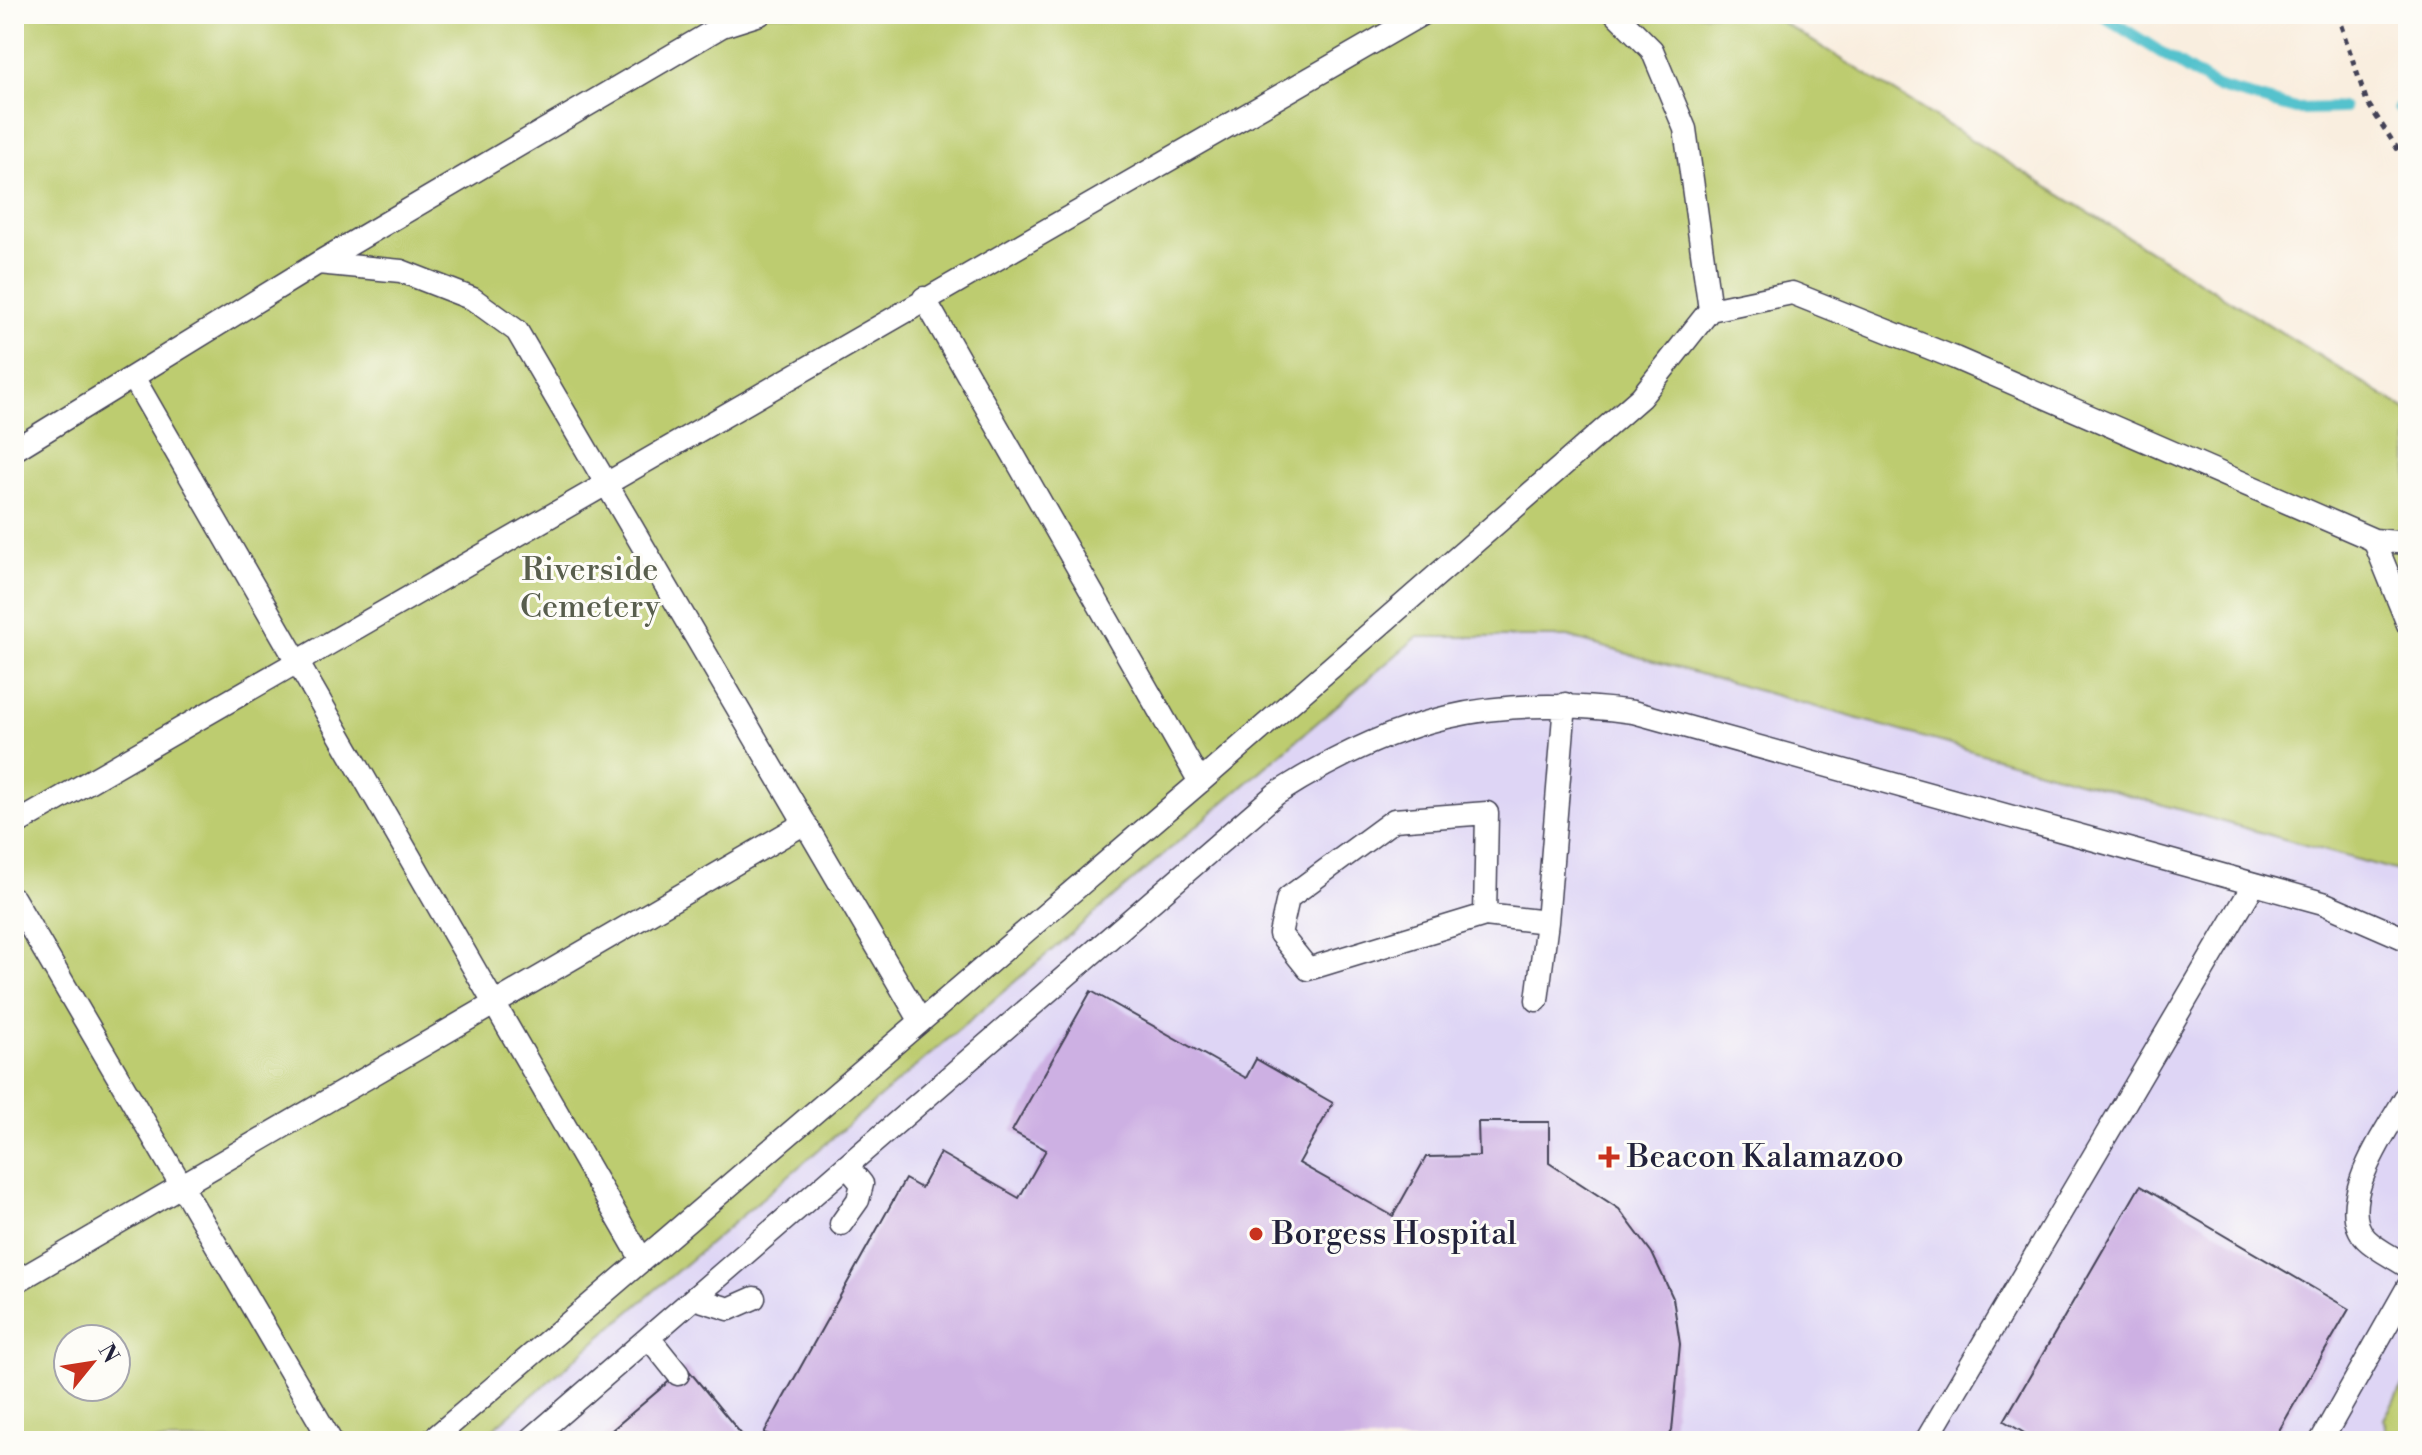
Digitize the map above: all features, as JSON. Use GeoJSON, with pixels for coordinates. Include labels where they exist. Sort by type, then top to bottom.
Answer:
{"type":"FeatureCollection","features":[{"type":"Feature","properties":{"kind":"lane"},"geometry":{"type":"LineString","coordinates":[[14,450],[318,263],[722,26],[760,14]]}},
{"type":"Feature","properties":{"kind":"lane"},"geometry":{"type":"LineString","coordinates":[[14,825],[924,298],[1422,14]]}},
{"type":"Feature","properties":{"kind":"lane"},"geometry":{"type":"LineString","coordinates":[[1616,14],[1652,50],[1685,129],[1710,310]]}},
{"type":"Feature","properties":{"kind":"lane"},"geometry":{"type":"LineString","coordinates":[[318,263],[401,271],[473,299],[517,331],[920,1020]]}},
{"type":"Feature","properties":{"kind":"lane"},"geometry":{"type":"LineString","coordinates":[[431,1441],[1200,782],[1641,397],[1710,310],[1792,293],[1955,358],[2374,540],[2408,543]]}},
{"type":"Feature","properties":{"kind":"lane"},"geometry":{"type":"LineString","coordinates":[[924,298],[1200,782]]}},
{"type":"Feature","properties":{"kind":"lane"},"geometry":{"type":"LineString","coordinates":[[133,377],[641,1258]]}},
{"type":"Feature","properties":{"kind":"lane"},"geometry":{"type":"LineString","coordinates":[[2374,540],[2408,624]]}},
{"type":"Feature","properties":{"kind":"lane"},"geometry":{"type":"LineString","coordinates":[[1537,1000],[1547,922],[1565,704]]}},
{"type":"Feature","properties":{"kind":"lane"},"geometry":{"type":"LineString","coordinates":[[532,1440],[1276,794],[1335,757],[1446,716],[1499,708],[1565,704],[1633,712],[2323,903],[2408,940]]}},
{"type":"Feature","properties":{"kind":"lane"},"geometry":{"type":"LineString","coordinates":[[1485,915],[1487,813],[1394,820],[1288,898],[1280,934],[1308,969],[1485,915],[1547,922]]}},
{"type":"Feature","properties":{"kind":"lane"},"geometry":{"type":"LineString","coordinates":[[14,1283],[805,823]]}},
{"type":"Feature","properties":{"kind":"lane"},"geometry":{"type":"LineString","coordinates":[[1926,1441],[2254,884]]}},
{"type":"Feature","properties":{"kind":"lane"},"geometry":{"type":"LineString","coordinates":[[14,899],[331,1441]]}},
{"type":"Feature","properties":{"kind":"lane"},"geometry":{"type":"LineString","coordinates":[[2408,1093],[2361,1177],[2353,1214],[2366,1239],[2408,1267]]}},
{"type":"Feature","properties":{"kind":"lane"},"geometry":{"type":"LineString","coordinates":[[841,1224],[858,1200],[862,1184],[848,1167]]}},
{"type":"Feature","properties":{"kind":"lane"},"geometry":{"type":"LineString","coordinates":[[2321,1441],[2408,1287]]}},
{"type":"Feature","properties":{"kind":"lane"},"geometry":{"type":"LineString","coordinates":[[697,1299],[729,1309],[754,1298]]}},
{"type":"Feature","properties":{"kind":"lane"},"geometry":{"type":"LineString","coordinates":[[650,1339],[678,1374]]}},
{"type":"Feature","properties":{"kind":"path"},"geometry":{"type":"LineString","coordinates":[[2337,14],[2367,102],[2408,165]]}},
{"type":"Feature","properties":{"kind":"shaded area","name":"Beacon Kalamazoo"},"geometry":{"type":"Polygon","coordinates":[[[1417,637],[1568,637],[2408,874],[2408,1441],[479,1441],[1417,637]]]}},
{"type":"Feature","properties":{"kind":"green space","name":"Riverside Cemetery"},"geometry":{"type":"Polygon","coordinates":[[[14,14],[1769,14],[2408,411],[2408,874],[1568,637],[1417,637],[479,1441],[14,1441],[14,14]]]}},
{"type":"Feature","properties":{"kind":"green space"},"geometry":{"type":"Polygon","coordinates":[[[2408,1376],[2408,1441],[2387,1441],[2384,1419],[2408,1376]]]}},
{"type":"Feature","properties":{"kind":"building","name":"Borgess Hospital"},"geometry":{"type":"Polygon","coordinates":[[[1091,991],[1246,1078],[1256,1059],[1333,1103],[1299,1163],[1393,1216],[1426,1157],[1479,1156],[1478,1122],[1549,1122],[1549,1163],[1619,1209],[1652,1253],[1673,1298],[1680,1344],[1672,1431],[1666,1441],[786,1441],[764,1433],[905,1179],[921,1188],[940,1153],[1019,1198],[1046,1150],[1012,1131],[1091,991]]]}},
{"type":"Feature","properties":{"kind":"building"},"geometry":{"type":"Polygon","coordinates":[[[2140,1186],[2349,1309],[2273,1441],[2038,1441],[2004,1421],[2140,1186]]]}},
{"type":"Feature","properties":{"kind":"building"},"geometry":{"type":"Polygon","coordinates":[[[686,1367],[747,1441],[599,1441],[686,1367]]]}},
{"type":"Feature","properties":{"kind":"waterway"},"geometry":{"type":"LineString","coordinates":[[2100,14],[2216,87],[2296,109],[2343,108]]}},
{"type":"Feature","properties":{"kind":"waterway"},"geometry":{"type":"LineString","coordinates":[[2399,108],[2408,108]]}},
{"type":"Feature","properties":{"kind":"place","name":"Beacon Kalamazoo"},"geometry":{"type":"Point","coordinates":[1609,1157]}},
{"type":"Feature","properties":{"kind":"place","name":"Borgess Hospital"},"geometry":{"type":"Point","coordinates":[1256,1234]}}]}
